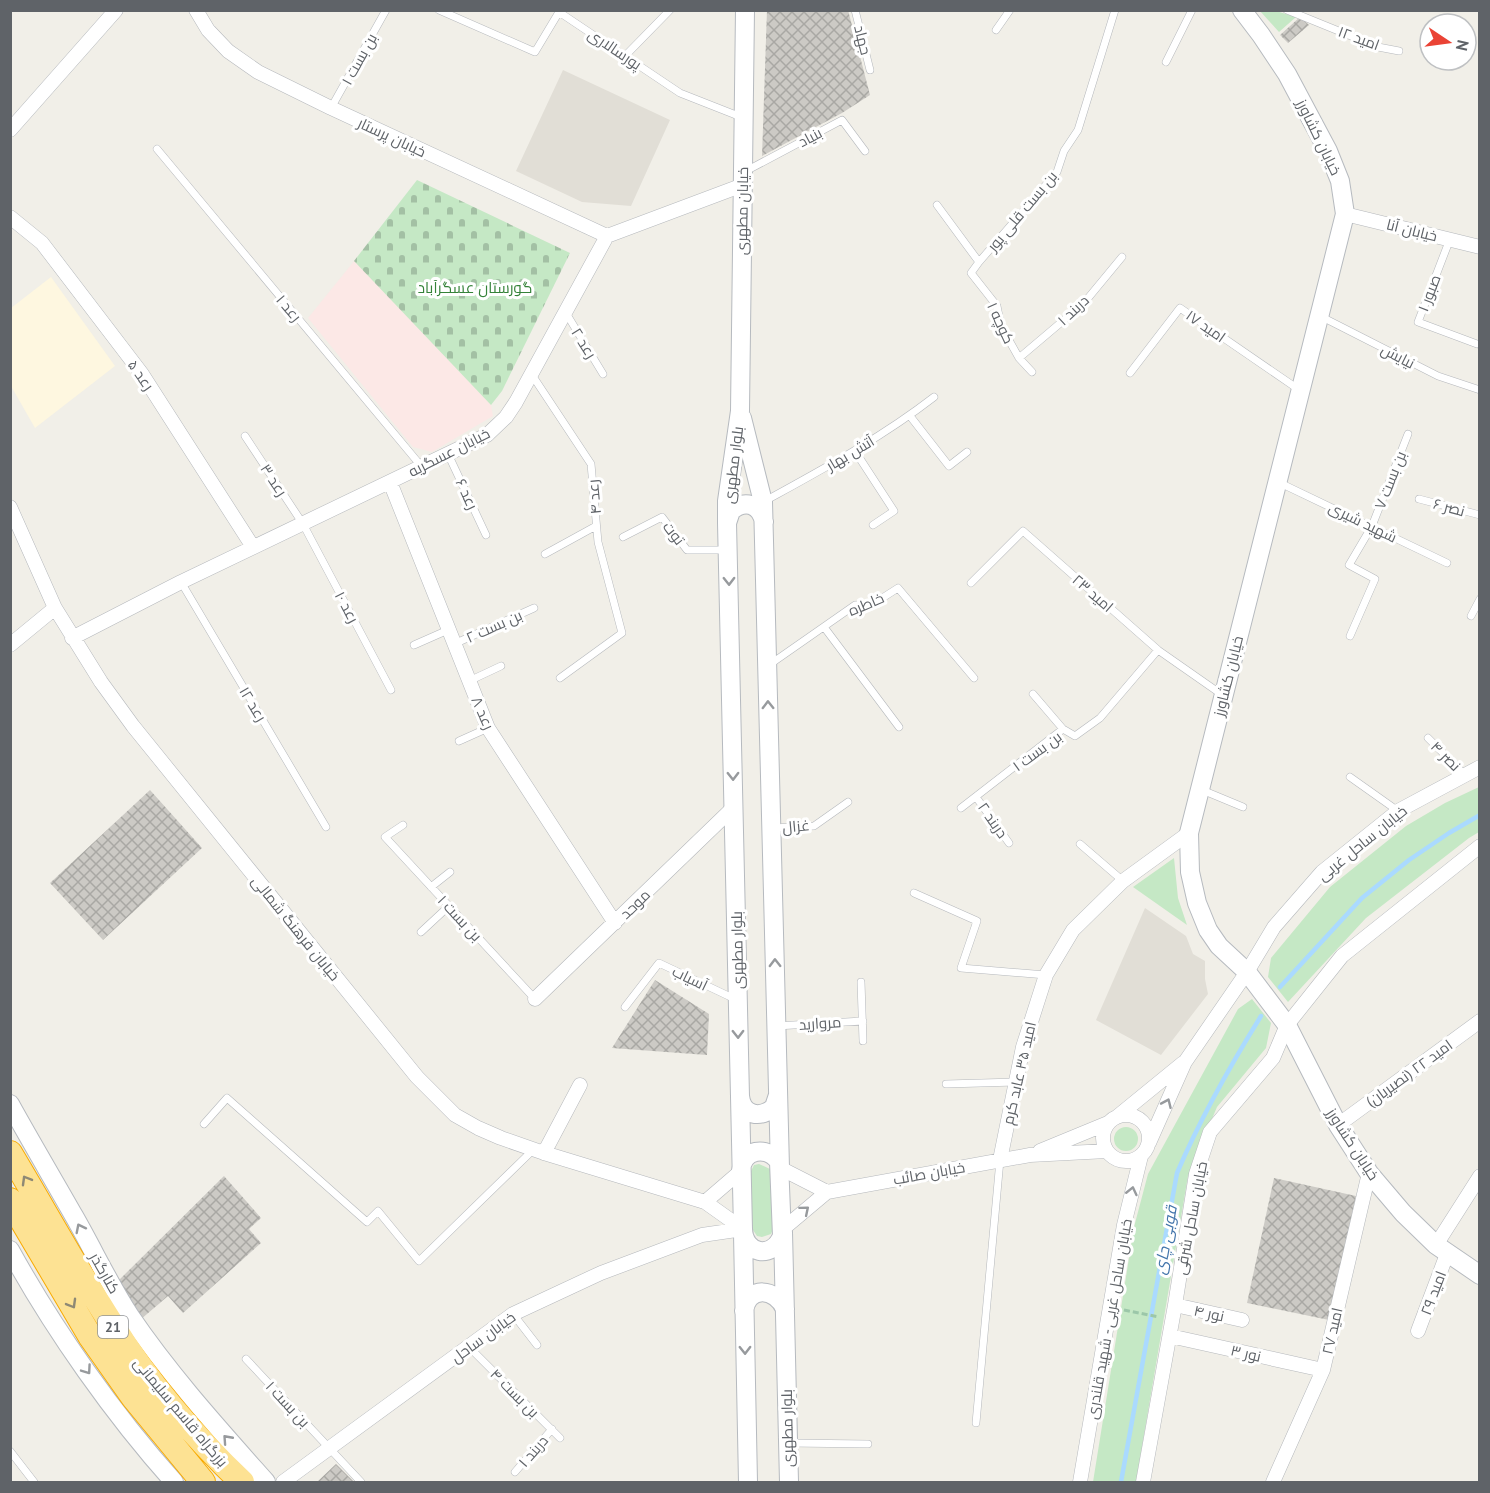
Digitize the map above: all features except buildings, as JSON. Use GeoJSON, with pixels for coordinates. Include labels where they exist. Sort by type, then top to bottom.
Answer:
{"type":"FeatureCollection","features":[{"type":"Feature","properties":{"kind":"highway","name":"بزرگراه قاسم سلیمانی"},"geometry":{"type":"LineString","coordinates":[[10,1153],[112,1325],[152,1381],[220,1462],[242,1482]]}},
{"type":"Feature","properties":{"kind":"highway","name":"21"},"geometry":{"type":"LineString","coordinates":[[10,1200],[90,1336],[184,1476],[203,1482]]}},
{"type":"Feature","properties":{"kind":"main road","name":"خیابان مطهری"},"geometry":{"type":"LineString","coordinates":[[740,411],[745,10]]}},
{"type":"Feature","properties":{"kind":"main road","name":"خیابان کشاورز"},"geometry":{"type":"LineString","coordinates":[[1242,10],[1287,74],[1328,152],[1340,181],[1345,214],[1189,833],[1190,872],[1197,903],[1219,946],[1247,972],[1287,1025],[1338,1125],[1369,1173],[1403,1213],[1442,1250],[1479,1275]]}},
{"type":"Feature","properties":{"kind":"main road","name":"بلوار مطهری"},"geometry":{"type":"LineString","coordinates":[[740,411],[763,502],[764,522],[789,1482]]}},
{"type":"Feature","properties":{"kind":"main road","name":"بلوار مطهری"},"geometry":{"type":"LineString","coordinates":[[740,411],[727,501],[727,523],[742,1229]]}},
{"type":"Feature","properties":{"kind":"main road"},"geometry":{"type":"LineString","coordinates":[[727,523],[731,511],[742,504],[749,504],[761,511],[764,522]]}},
{"type":"Feature","properties":{"kind":"main road"},"geometry":{"type":"LineString","coordinates":[[740,1096],[744,1109],[756,1115],[763,1114],[774,1107],[778,1095]]}},
{"type":"Feature","properties":{"kind":"main road","name":"کنارگذر"},"geometry":{"type":"LineString","coordinates":[[10,1104],[76,1219],[102,1270],[131,1316],[168,1368],[266,1482]]}},
{"type":"Feature","properties":{"kind":"main road"},"geometry":{"type":"LineString","coordinates":[[741,1171],[741,1164],[745,1158],[756,1151],[769,1152],[779,1162],[780,1168]]}},
{"type":"Feature","properties":{"kind":"main road"},"geometry":{"type":"LineString","coordinates":[[742,1229],[750,1248],[763,1251],[775,1247],[780,1242],[783,1229]]}},
{"type":"Feature","properties":{"kind":"main road"},"geometry":{"type":"LineString","coordinates":[[742,1229],[748,1482]]}},
{"type":"Feature","properties":{"kind":"main road"},"geometry":{"type":"LineString","coordinates":[[10,1250],[76,1354],[117,1412],[184,1476]]}},
{"type":"Feature","properties":{"kind":"main road"},"geometry":{"type":"LineString","coordinates":[[744,1311],[749,1299],[760,1293],[774,1294],[785,1310]]}},
{"type":"Feature","properties":{"kind":"main road"},"geometry":{"type":"LineString","coordinates":[[220,1462],[259,1482]]}},
{"type":"Feature","properties":{"kind":"street"},"geometry":{"type":"LineString","coordinates":[[10,130],[116,10]]}},
{"type":"Feature","properties":{"kind":"street","name":"خیابان پرستار"},"geometry":{"type":"LineString","coordinates":[[196,10],[208,30],[228,51],[258,72],[607,236]]}},
{"type":"Feature","properties":{"kind":"street"},"geometry":{"type":"LineString","coordinates":[[607,236],[743,178]]}},
{"type":"Feature","properties":{"kind":"street","name":"خیابان آنا"},"geometry":{"type":"LineString","coordinates":[[1345,214],[1479,247]]}},
{"type":"Feature","properties":{"kind":"street","name":"رعد ۵"},"geometry":{"type":"LineString","coordinates":[[10,217],[42,243],[142,374],[253,547]]}},
{"type":"Feature","properties":{"kind":"street","name":"خیابان عسگریه"},"geometry":{"type":"LineString","coordinates":[[72,638],[181,582],[480,439],[497,426],[516,402],[607,236]]}},
{"type":"Feature","properties":{"kind":"street","name":"رعد ۸"},"geometry":{"type":"LineString","coordinates":[[390,482],[488,728],[615,923]]}},
{"type":"Feature","properties":{"kind":"street","name":"خیابان فرهنگ شمالی"},"geometry":{"type":"LineString","coordinates":[[11,508],[55,608],[101,682],[133,726],[417,1077],[455,1115],[486,1131],[539,1151],[705,1202],[742,1229]]}},
{"type":"Feature","properties":{"kind":"street"},"geometry":{"type":"LineString","coordinates":[[10,645],[55,608]]}},
{"type":"Feature","properties":{"kind":"street","name":"خیابان ساحل غربی"},"geometry":{"type":"LineString","coordinates":[[1149,1143],[1185,1062],[1247,972],[1274,927],[1322,872],[1398,811],[1479,767]]}},
{"type":"Feature","properties":{"kind":"street","name":"موحد"},"geometry":{"type":"LineString","coordinates":[[535,999],[734,807]]}},
{"type":"Feature","properties":{"kind":"street","name":"امید ۳۵ عابد کرم"},"geometry":{"type":"LineString","coordinates":[[1000,1160],[1023,1047],[1046,975],[1073,930],[1123,881],[1189,833]]}},
{"type":"Feature","properties":{"kind":"street","name":"خیابان ساحل شرقی"},"geometry":{"type":"LineString","coordinates":[[1147,1482],[1196,1174],[1210,1132],[1273,1058],[1287,1025],[1342,956],[1479,847]]}},
{"type":"Feature","properties":{"kind":"street","name":"امید ۲۲ (نصیریان)"},"geometry":{"type":"LineString","coordinates":[[1338,1125],[1479,1021]]}},
{"type":"Feature","properties":{"kind":"street","name":"خیابان ساحل غربی"},"geometry":{"type":"LineString","coordinates":[[1114,1119],[1185,1062]]}},
{"type":"Feature","properties":{"kind":"street"},"geometry":{"type":"LineString","coordinates":[[539,1151],[580,1085]]}},
{"type":"Feature","properties":{"kind":"street"},"geometry":{"type":"LineString","coordinates":[[1132,1115],[1144,1123],[1149,1143],[1141,1156],[1134,1160],[1119,1160],[1107,1151],[1103,1134],[1114,1119],[1132,1115]]}},
{"type":"Feature","properties":{"kind":"street","name":"خیابان صائب"},"geometry":{"type":"LineString","coordinates":[[1030,1155],[1114,1119]]}},
{"type":"Feature","properties":{"kind":"street","name":"خیابان صائب"},"geometry":{"type":"LineString","coordinates":[[783,1229],[827,1192],[1030,1155],[1107,1151]]}},
{"type":"Feature","properties":{"kind":"street","name":"خیابان ساحل غربی - شهید قلندری"},"geometry":{"type":"LineString","coordinates":[[1080,1482],[1124,1225],[1141,1156]]}},
{"type":"Feature","properties":{"kind":"street"},"geometry":{"type":"LineString","coordinates":[[780,1168],[827,1192]]}},
{"type":"Feature","properties":{"kind":"street"},"geometry":{"type":"LineString","coordinates":[[705,1202],[741,1171]]}},
{"type":"Feature","properties":{"kind":"street","name":"امید ۲۷"},"geometry":{"type":"LineString","coordinates":[[1273,1482],[1323,1370],[1369,1173]]}},
{"type":"Feature","properties":{"kind":"street","name":"امید ۲۹"},"geometry":{"type":"LineString","coordinates":[[1418,1331],[1442,1250],[1479,1176]]}},
{"type":"Feature","properties":{"kind":"street","name":"خیابان ساحل"},"geometry":{"type":"LineString","coordinates":[[283,1482],[513,1314],[601,1273],[702,1235],[742,1229]]}},
{"type":"Feature","properties":{"kind":"street","name":"نور ۴"},"geometry":{"type":"LineString","coordinates":[[1174,1312],[1242,1320]]}},
{"type":"Feature","properties":{"kind":"street","name":"نور ۳"},"geometry":{"type":"LineString","coordinates":[[1170,1336],[1323,1370]]}},
{"type":"Feature","properties":{"kind":"lane","name":"بن بست ۱"},"geometry":{"type":"LineString","coordinates":[[331,108],[386,10]]}},
{"type":"Feature","properties":{"kind":"lane","name":"پورسالاری"},"geometry":{"type":"LineString","coordinates":[[440,10],[535,52],[559,12],[680,93],[744,118]]}},
{"type":"Feature","properties":{"kind":"lane"},"geometry":{"type":"LineString","coordinates":[[625,56],[670,10]]}},
{"type":"Feature","properties":{"kind":"lane","name":"جهاد"},"geometry":{"type":"LineString","coordinates":[[855,10],[870,70]]}},
{"type":"Feature","properties":{"kind":"lane"},"geometry":{"type":"LineString","coordinates":[[996,30],[1010,10]]}},
{"type":"Feature","properties":{"kind":"lane","name":"بن بست قلی پور"},"geometry":{"type":"LineString","coordinates":[[971,273],[1056,172],[1064,151],[1078,130],[1114,10]]}},
{"type":"Feature","properties":{"kind":"lane"},"geometry":{"type":"LineString","coordinates":[[1166,62],[1192,10]]}},
{"type":"Feature","properties":{"kind":"lane","name":"امید ۱۲"},"geometry":{"type":"LineString","coordinates":[[1287,10],[1378,47],[1398,51]]}},
{"type":"Feature","properties":{"kind":"lane","name":"بنیاد"},"geometry":{"type":"LineString","coordinates":[[743,178],[842,120],[866,151]]}},
{"type":"Feature","properties":{"kind":"lane","name":"رعد ۱"},"geometry":{"type":"LineString","coordinates":[[157,149],[422,467]]}},
{"type":"Feature","properties":{"kind":"lane"},"geometry":{"type":"LineString","coordinates":[[937,205],[979,262]]}},
{"type":"Feature","properties":{"kind":"lane","name":"صبور ۱"},"geometry":{"type":"LineString","coordinates":[[1450,239],[1418,322],[1477,344]]}},
{"type":"Feature","properties":{"kind":"lane","name":"دربند ۱"},"geometry":{"type":"LineString","coordinates":[[1019,358],[1084,303],[1122,257]]}},
{"type":"Feature","properties":{"kind":"lane","name":"کوچه ۱"},"geometry":{"type":"LineString","coordinates":[[971,273],[997,306],[1001,326],[1019,358],[1032,372]]}},
{"type":"Feature","properties":{"kind":"lane","name":"امید ۱۷"},"geometry":{"type":"LineString","coordinates":[[1130,373],[1180,308],[1300,391]]}},
{"type":"Feature","properties":{"kind":"lane","name":"رعد ۲"},"geometry":{"type":"LineString","coordinates":[[564,311],[603,374]]}},
{"type":"Feature","properties":{"kind":"lane","name":"نیایش"},"geometry":{"type":"LineString","coordinates":[[1319,315],[1438,376],[1479,390]]}},
{"type":"Feature","properties":{"kind":"lane","name":"رعد ۴"},"geometry":{"type":"LineString","coordinates":[[531,375],[591,464],[597,542],[622,633],[560,678]]}},
{"type":"Feature","properties":{"kind":"lane","name":"آتش بهار"},"geometry":{"type":"LineString","coordinates":[[763,502],[855,451],[910,416],[934,397]]}},
{"type":"Feature","properties":{"kind":"lane"},"geometry":{"type":"LineString","coordinates":[[910,416],[950,466],[967,452]]}},
{"type":"Feature","properties":{"kind":"lane","name":"بن بست ۷"},"geometry":{"type":"LineString","coordinates":[[1350,636],[1375,579],[1349,565],[1372,526],[1408,434]]}},
{"type":"Feature","properties":{"kind":"lane","name":"رعد ۳"},"geometry":{"type":"LineString","coordinates":[[245,436],[303,524]]}},
{"type":"Feature","properties":{"kind":"lane"},"geometry":{"type":"LineString","coordinates":[[855,451],[894,511],[873,525]]}},
{"type":"Feature","properties":{"kind":"lane","name":"رعد ۶"},"geometry":{"type":"LineString","coordinates":[[448,454],[486,535]]}},
{"type":"Feature","properties":{"kind":"lane","name":"شهید شیری"},"geometry":{"type":"LineString","coordinates":[[1278,482],[1448,563]]}},
{"type":"Feature","properties":{"kind":"lane","name":"نصر ۶"},"geometry":{"type":"LineString","coordinates":[[1419,499],[1479,515]]}},
{"type":"Feature","properties":{"kind":"lane","name":"توت"},"geometry":{"type":"LineString","coordinates":[[623,537],[662,517],[687,550],[728,550]]}},
{"type":"Feature","properties":{"kind":"lane","name":"رعد ۱۰"},"geometry":{"type":"LineString","coordinates":[[303,524],[391,690]]}},
{"type":"Feature","properties":{"kind":"lane"},"geometry":{"type":"LineString","coordinates":[[545,554],[596,526]]}},
{"type":"Feature","properties":{"kind":"lane","name":"امید ۲۳"},"geometry":{"type":"LineString","coordinates":[[971,583],[1023,531],[1158,650],[1223,696]]}},
{"type":"Feature","properties":{"kind":"lane","name":"رعد ۱۲"},"geometry":{"type":"LineString","coordinates":[[181,582],[326,827]]}},
{"type":"Feature","properties":{"kind":"lane","name":"خاطره"},"geometry":{"type":"LineString","coordinates":[[767,666],[855,605],[873,604],[898,588],[974,678]]}},
{"type":"Feature","properties":{"kind":"lane"},"geometry":{"type":"LineString","coordinates":[[1471,616],[1479,599]]}},
{"type":"Feature","properties":{"kind":"lane","name":"بن بست ۲"},"geometry":{"type":"LineString","coordinates":[[454,644],[534,608]]}},
{"type":"Feature","properties":{"kind":"lane"},"geometry":{"type":"LineString","coordinates":[[824,627],[898,727]]}},
{"type":"Feature","properties":{"kind":"lane"},"geometry":{"type":"LineString","coordinates":[[414,645],[448,630]]}},
{"type":"Feature","properties":{"kind":"lane","name":"بن بست ۱"},"geometry":{"type":"LineString","coordinates":[[961,808],[1063,729],[1075,736],[1100,718],[1158,650]]}},
{"type":"Feature","properties":{"kind":"lane"},"geometry":{"type":"LineString","coordinates":[[469,681],[501,666]]}},
{"type":"Feature","properties":{"kind":"lane"},"geometry":{"type":"LineString","coordinates":[[1033,694],[1063,729]]}},
{"type":"Feature","properties":{"kind":"lane"},"geometry":{"type":"LineString","coordinates":[[459,741],[488,728]]}},
{"type":"Feature","properties":{"kind":"lane","name":"نصر ۴"},"geometry":{"type":"LineString","coordinates":[[1428,738],[1464,774]]}},
{"type":"Feature","properties":{"kind":"lane"},"geometry":{"type":"LineString","coordinates":[[1350,777],[1398,811]]}},
{"type":"Feature","properties":{"kind":"lane"},"geometry":{"type":"LineString","coordinates":[[1200,789],[1243,807]]}},
{"type":"Feature","properties":{"kind":"lane","name":"دربند ۲"},"geometry":{"type":"LineString","coordinates":[[976,796],[1009,843]]}},
{"type":"Feature","properties":{"kind":"lane","name":"غزال"},"geometry":{"type":"LineString","coordinates":[[772,828],[814,826],[848,802]]}},
{"type":"Feature","properties":{"kind":"lane","name":"بن بست ۱"},"geometry":{"type":"LineString","coordinates":[[403,825],[385,837],[535,999]]}},
{"type":"Feature","properties":{"kind":"lane"},"geometry":{"type":"LineString","coordinates":[[1080,844],[1123,881]]}},
{"type":"Feature","properties":{"kind":"lane"},"geometry":{"type":"LineString","coordinates":[[432,887],[450,872]]}},
{"type":"Feature","properties":{"kind":"lane"},"geometry":{"type":"LineString","coordinates":[[914,893],[977,921],[961,969],[1046,975]]}},
{"type":"Feature","properties":{"kind":"lane"},"geometry":{"type":"LineString","coordinates":[[421,932],[449,906]]}},
{"type":"Feature","properties":{"kind":"lane","name":"آسیاب"},"geometry":{"type":"LineString","coordinates":[[626,1006],[659,963],[738,1000]]}},
{"type":"Feature","properties":{"kind":"lane"},"geometry":{"type":"LineString","coordinates":[[861,982],[863,1041]]}},
{"type":"Feature","properties":{"kind":"lane","name":"مروارید"},"geometry":{"type":"LineString","coordinates":[[776,1026],[863,1021]]}},
{"type":"Feature","properties":{"kind":"lane"},"geometry":{"type":"LineString","coordinates":[[946,1084],[1016,1082]]}},
{"type":"Feature","properties":{"kind":"lane"},"geometry":{"type":"LineString","coordinates":[[204,1124],[227,1098],[367,1222],[378,1211],[419,1261],[539,1151]]}},
{"type":"Feature","properties":{"kind":"lane"},"geometry":{"type":"LineString","coordinates":[[976,1423],[1000,1160]]}},
{"type":"Feature","properties":{"kind":"lane"},"geometry":{"type":"LineString","coordinates":[[513,1314],[537,1345]]}},
{"type":"Feature","properties":{"kind":"lane","name":"بن بست ۴"},"geometry":{"type":"LineString","coordinates":[[469,1347],[561,1438]]}},
{"type":"Feature","properties":{"kind":"lane","name":"بن بست ۱"},"geometry":{"type":"LineString","coordinates":[[246,1359],[361,1482]]}},
{"type":"Feature","properties":{"kind":"lane","name":"دربند ۱"},"geometry":{"type":"LineString","coordinates":[[515,1472],[552,1429]]}},
{"type":"Feature","properties":{"kind":"lane"},"geometry":{"type":"LineString","coordinates":[[788,1443],[868,1444]]}},
{"type":"Feature","properties":{"kind":"lane"},"geometry":{"type":"LineString","coordinates":[[10,1451],[34,1482]]}},
{"type":"Feature","properties":{"kind":"path"},"geometry":{"type":"LineString","coordinates":[[1110,1308],[1174,1312]]}},
{"type":"Feature","properties":{"kind":"shaded area"},"geometry":{"type":"Polygon","coordinates":[[[563,70],[670,120],[631,206],[582,202],[516,171],[563,70]]]}},
{"type":"Feature","properties":{"kind":"shaded area"},"geometry":{"type":"Polygon","coordinates":[[[355,260],[491,405],[493,416],[432,452],[413,447],[308,318],[355,260]]]}},
{"type":"Feature","properties":{"kind":"shaded area"},"geometry":{"type":"Polygon","coordinates":[[[51,277],[115,366],[35,428],[11,386],[11,308],[51,277]]]}},
{"type":"Feature","properties":{"kind":"shaded area"},"geometry":{"type":"Polygon","coordinates":[[[1145,908],[1186,936],[1193,954],[1205,961],[1208,994],[1161,1055],[1096,1020],[1145,908]]]}},
{"type":"Feature","properties":{"kind":"green space"},"geometry":{"type":"Polygon","coordinates":[[[1260,11],[1276,11],[1296,17],[1279,32],[1260,11]]]}},
{"type":"Feature","properties":{"kind":"green space","name":"گورستان عسگرآباد"},"geometry":{"type":"Polygon","coordinates":[[[417,180],[570,253],[502,391],[491,405],[354,261],[417,180]]]}},
{"type":"Feature","properties":{"kind":"green space"},"geometry":{"type":"Polygon","coordinates":[[[1479,787],[1479,832],[1366,918],[1288,1002],[1268,977],[1271,958],[1330,887],[1406,826],[1445,803],[1479,787]]]}},
{"type":"Feature","properties":{"kind":"green space"},"geometry":{"type":"Polygon","coordinates":[[[1174,858],[1178,898],[1187,925],[1133,887],[1174,858]]]}},
{"type":"Feature","properties":{"kind":"green space"},"geometry":{"type":"Polygon","coordinates":[[[1252,999],[1271,1023],[1266,1048],[1217,1107],[1188,1176],[1136,1482],[1093,1482],[1134,1227],[1148,1174],[1238,1009],[1252,999]]]}},
{"type":"Feature","properties":{"kind":"green space"},"geometry":{"type":"Polygon","coordinates":[[[1126,1127],[1134,1131],[1138,1139],[1134,1147],[1126,1151],[1118,1147],[1114,1139],[1118,1131],[1126,1127]]]}},
{"type":"Feature","properties":{"kind":"green space"},"geometry":{"type":"Polygon","coordinates":[[[759,1164],[770,1169],[773,1229],[771,1234],[762,1237],[757,1236],[751,1227],[751,1171],[754,1165],[759,1164]]]}},
{"type":"Feature","properties":{"kind":"waterway","name":"قوبی چای"},"geometry":{"type":"LineString","coordinates":[[1280,987],[1362,898],[1409,860],[1480,815]]}},
{"type":"Feature","properties":{"kind":"waterway","name":"قوبی چای"},"geometry":{"type":"LineString","coordinates":[[1121,1482],[1177,1173],[1216,1093],[1261,1016]]}}]}
